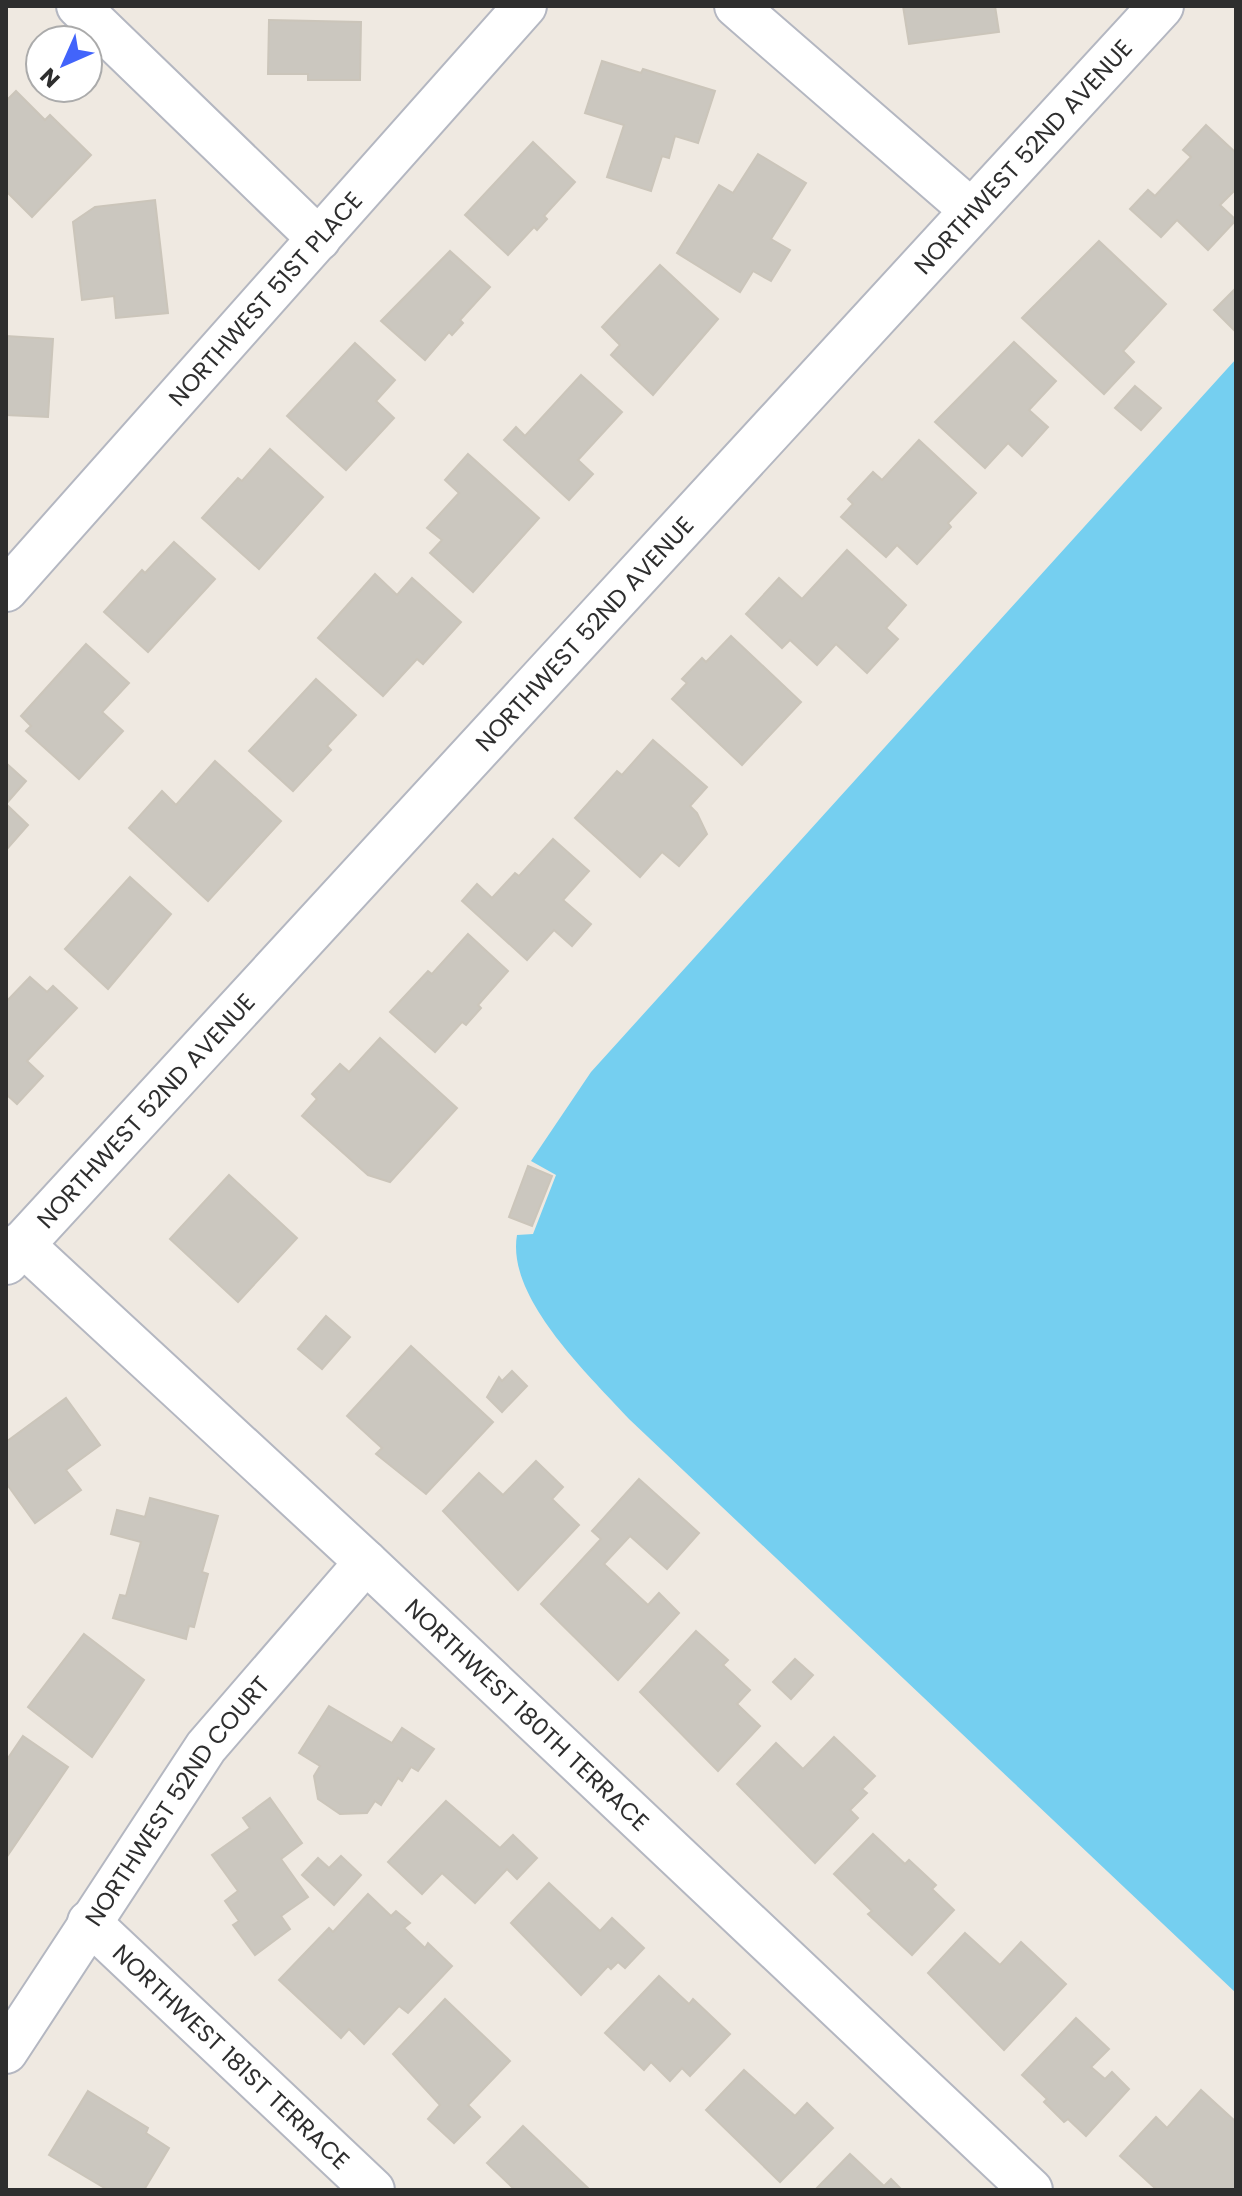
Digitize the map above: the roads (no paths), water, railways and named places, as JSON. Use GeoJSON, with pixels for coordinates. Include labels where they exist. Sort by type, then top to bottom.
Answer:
{"type":"FeatureCollection","features":[{"type":"Feature","properties":{"kind":"street"},"geometry":{"type":"LineString","coordinates":[[78,6],[319,239]]}},
{"type":"Feature","properties":{"kind":"street","name":"NORTHWEST 51ST PLACE"},"geometry":{"type":"LineString","coordinates":[[8,583],[525,6]]}},
{"type":"Feature","properties":{"kind":"street"},"geometry":{"type":"LineString","coordinates":[[736,6],[972,211]]}},
{"type":"Feature","properties":{"kind":"street","name":"NORTHWEST 52ND AVENUE"},"geometry":{"type":"LineString","coordinates":[[13,1252],[1161,6]]}},
{"type":"Feature","properties":{"kind":"street","name":"NORTHWEST 180TH TERRACE"},"geometry":{"type":"LineString","coordinates":[[13,1252],[366,1562],[1031,2190]]}},
{"type":"Feature","properties":{"kind":"street","name":"NORTHWEST 52ND COURT"},"geometry":{"type":"LineString","coordinates":[[6,2052],[206,1747],[366,1562]]}},
{"type":"Feature","properties":{"kind":"street","name":"NORTHWEST 181ST TERRACE"},"geometry":{"type":"LineString","coordinates":[[89,1922],[373,2190]]}},
{"type":"Feature","properties":{"kind":"water"},"geometry":{"type":"Polygon","coordinates":[[[1236,359],[1236,1993],[629,1419],[573,1358],[537,1309],[524,1284],[517,1259],[517,1235],[533,1234],[556,1175],[531,1161],[591,1072],[1236,359]]]}}]}
